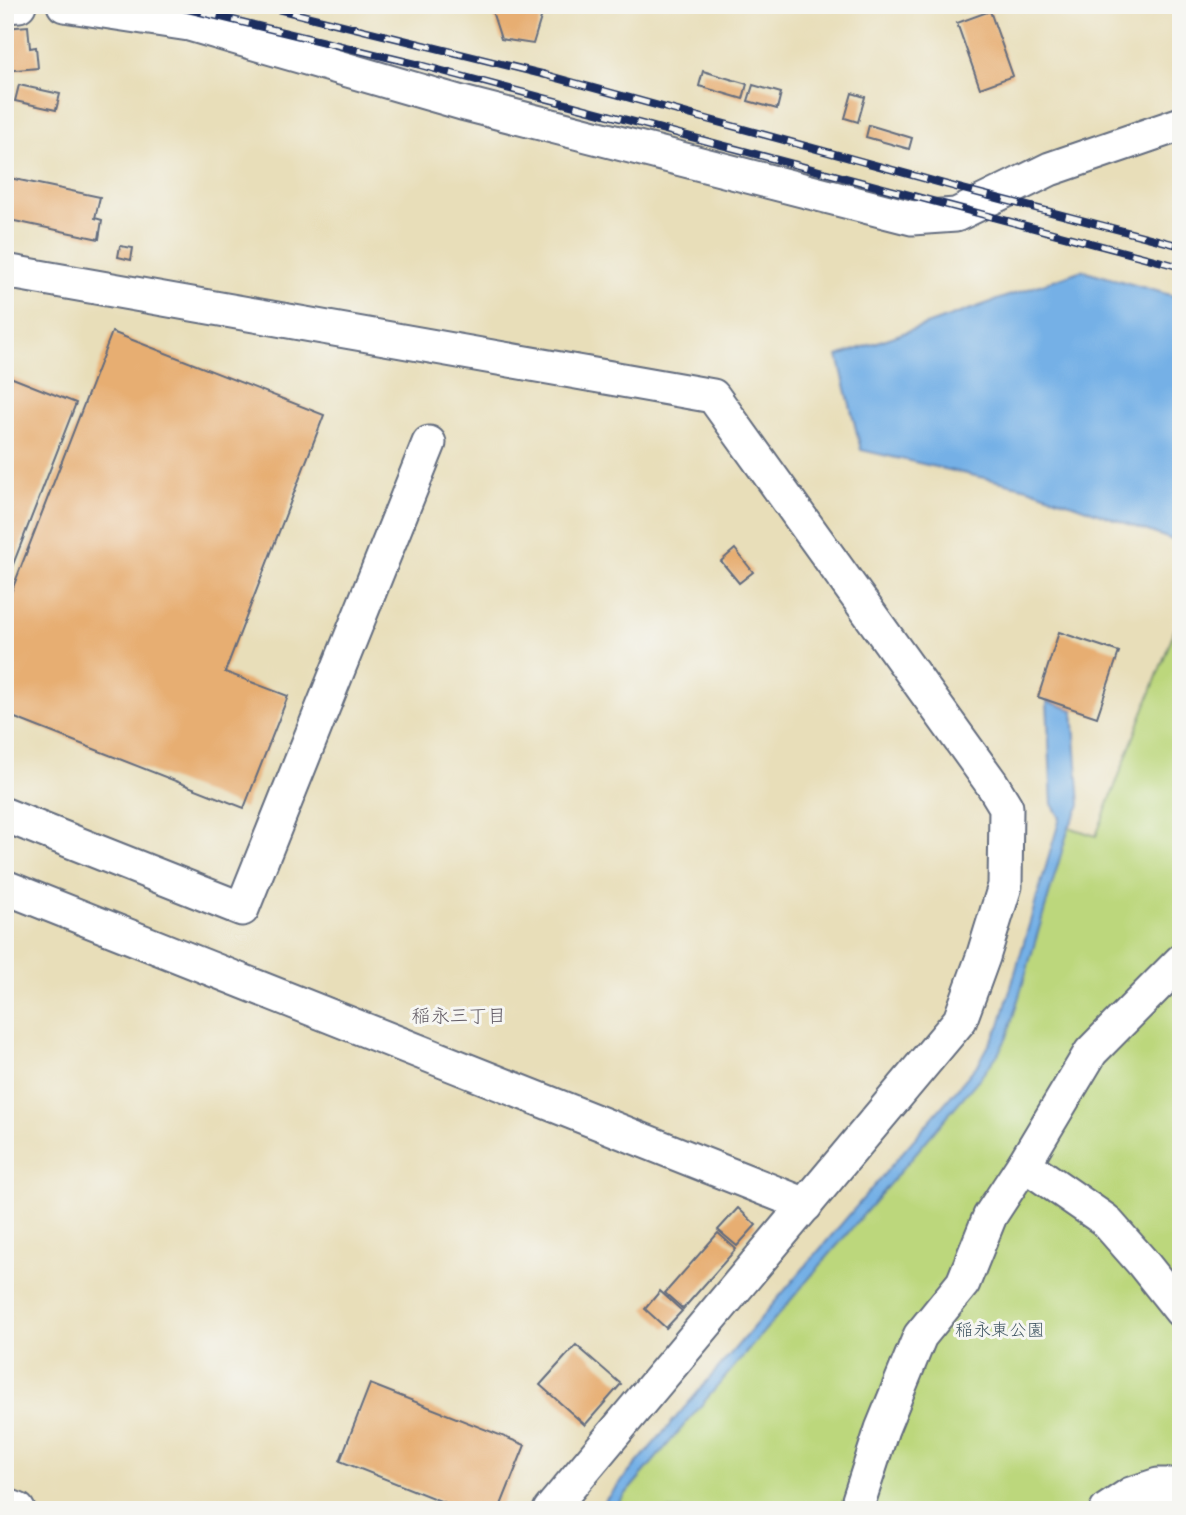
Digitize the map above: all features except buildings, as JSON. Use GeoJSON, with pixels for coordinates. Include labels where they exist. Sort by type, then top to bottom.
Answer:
{"type":"FeatureCollection","features":[{"type":"Feature","properties":{"kind":"street"},"geometry":{"type":"LineString","coordinates":[[5,6],[19,5]]}},
{"type":"Feature","properties":{"kind":"street"},"geometry":{"type":"LineString","coordinates":[[64,5],[189,24],[462,103],[912,218],[956,215],[1050,169],[1181,124]]}},
{"type":"Feature","properties":{"kind":"street"},"geometry":{"type":"LineString","coordinates":[[5,271],[713,396],[992,783],[1006,807],[1005,886],[960,1020],[550,1510]]}},
{"type":"Feature","properties":{"kind":"street"},"geometry":{"type":"LineString","coordinates":[[5,815],[242,909],[429,443]]}},
{"type":"Feature","properties":{"kind":"street"},"geometry":{"type":"LineString","coordinates":[[5,887],[806,1205]]}},
{"type":"Feature","properties":{"kind":"street"},"geometry":{"type":"LineString","coordinates":[[858,1510],[882,1429],[920,1336],[963,1283],[990,1216],[1091,1052],[1181,961]]}},
{"type":"Feature","properties":{"kind":"street"},"geometry":{"type":"LineString","coordinates":[[1024,1164],[1105,1220],[1181,1311]]}},
{"type":"Feature","properties":{"kind":"street"},"geometry":{"type":"LineString","coordinates":[[1107,1510],[1130,1494],[1158,1485],[1181,1485]]}},
{"type":"Feature","properties":{"kind":"street"},"geometry":{"type":"LineString","coordinates":[[5,1505],[18,1510]]}},
{"type":"Feature","properties":{"kind":"green space","name":"稲永東公園"},"geometry":{"type":"Polygon","coordinates":[[[1181,613],[1181,1510],[612,1510],[998,1054],[1007,1037],[1069,827],[1096,836],[1181,613]]]}},
{"type":"Feature","properties":{"kind":"water"},"geometry":{"type":"Polygon","coordinates":[[[1082,270],[1181,298],[1181,543],[1028,488],[861,450],[838,356],[1082,270]]]}},
{"type":"Feature","properties":{"kind":"water"},"geometry":{"type":"Polygon","coordinates":[[[1047,701],[1073,710],[1080,805],[1069,827],[1007,1037],[998,1054],[612,1510],[597,1510],[979,1063],[1000,1025],[1060,818],[1052,804],[1047,701]]]}},
{"type":"Feature","properties":{"kind":"railway"},"geometry":{"type":"LineString","coordinates":[[171,5],[416,64],[1181,267]]}},
{"type":"Feature","properties":{"kind":"railway"},"geometry":{"type":"LineString","coordinates":[[261,5],[546,75],[1181,246]]}},
{"type":"Feature","properties":{"kind":"district","name":"稲永三丁目"},"geometry":{"type":"Point","coordinates":[459,1015]}}]}
